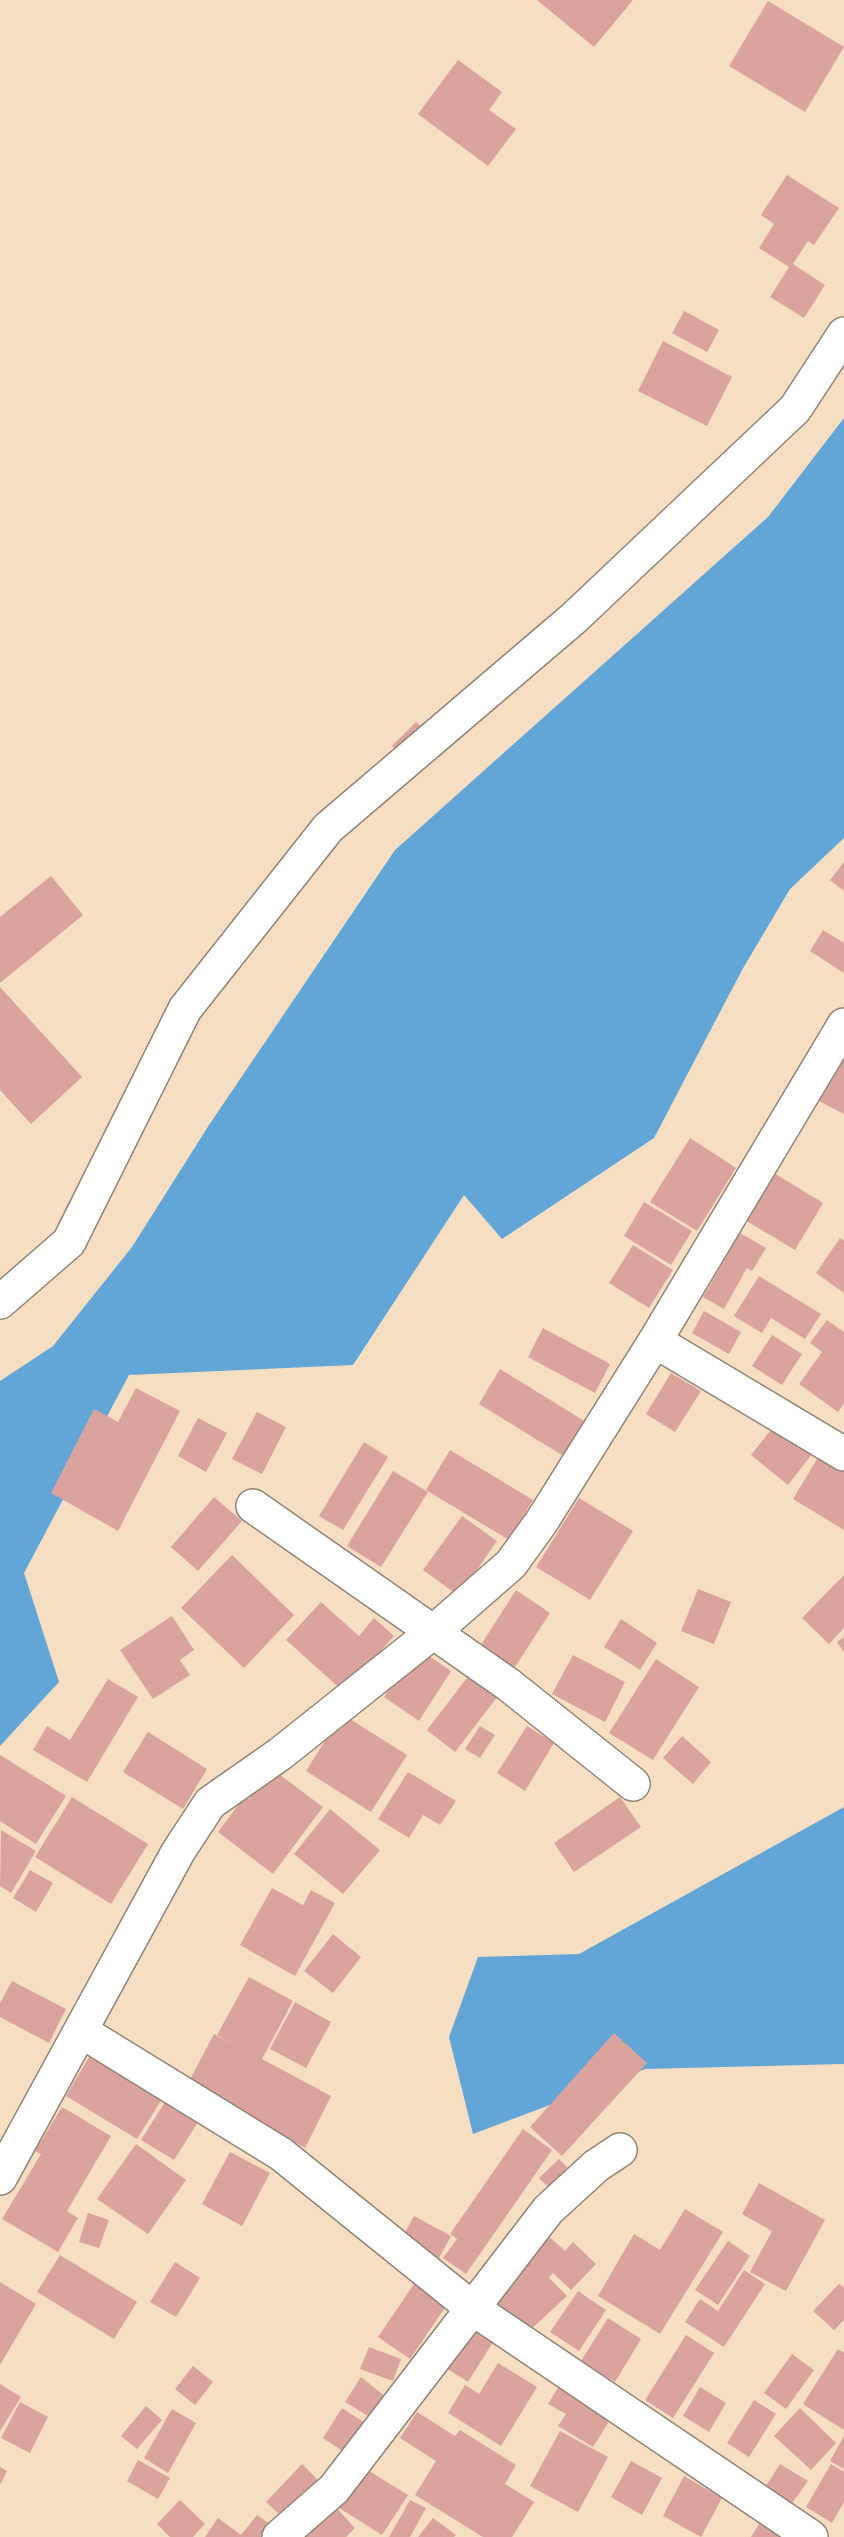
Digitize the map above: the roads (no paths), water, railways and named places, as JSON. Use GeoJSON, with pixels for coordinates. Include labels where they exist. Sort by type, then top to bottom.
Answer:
{"type":"FeatureCollection","features":[{"type":"Feature","properties":{"kind":"street"},"geometry":{"type":"LineString","coordinates":[[0,1302],[69,1242],[185,1009],[328,828],[574,618],[795,409],[844,334]]}},
{"type":"Feature","properties":{"kind":"street"},"geometry":{"type":"LineString","coordinates":[[2,2170],[81,2031],[178,1852],[210,1803],[280,1754],[432,1633],[511,1564],[542,1521],[655,1341],[844,1025]]}},
{"type":"Feature","properties":{"kind":"street"},"geometry":{"type":"LineString","coordinates":[[655,1341],[844,1454]]}},
{"type":"Feature","properties":{"kind":"street"},"geometry":{"type":"LineString","coordinates":[[253,1506],[509,1685],[633,1784]]}},
{"type":"Feature","properties":{"kind":"street"},"geometry":{"type":"LineString","coordinates":[[81,2031],[281,2154],[472,2308],[807,2536]]}},
{"type":"Feature","properties":{"kind":"street"},"geometry":{"type":"LineString","coordinates":[[279,2537],[334,2489],[548,2210],[596,2166],[620,2150]]}},
{"type":"Feature","properties":{"kind":"water"},"geometry":{"type":"Polygon","coordinates":[[[844,418],[844,838],[790,889],[742,970],[654,1138],[502,1239],[464,1195],[353,1365],[129,1375],[24,1573],[59,1682],[0,1746],[0,1381],[53,1346],[132,1247],[209,1125],[395,850],[768,517],[844,418]]]}},
{"type":"Feature","properties":{"kind":"water"},"geometry":{"type":"Polygon","coordinates":[[[844,1807],[844,2064],[645,2069],[473,2134],[449,2037],[478,1957],[579,1954],[844,1807]]]}}]}
